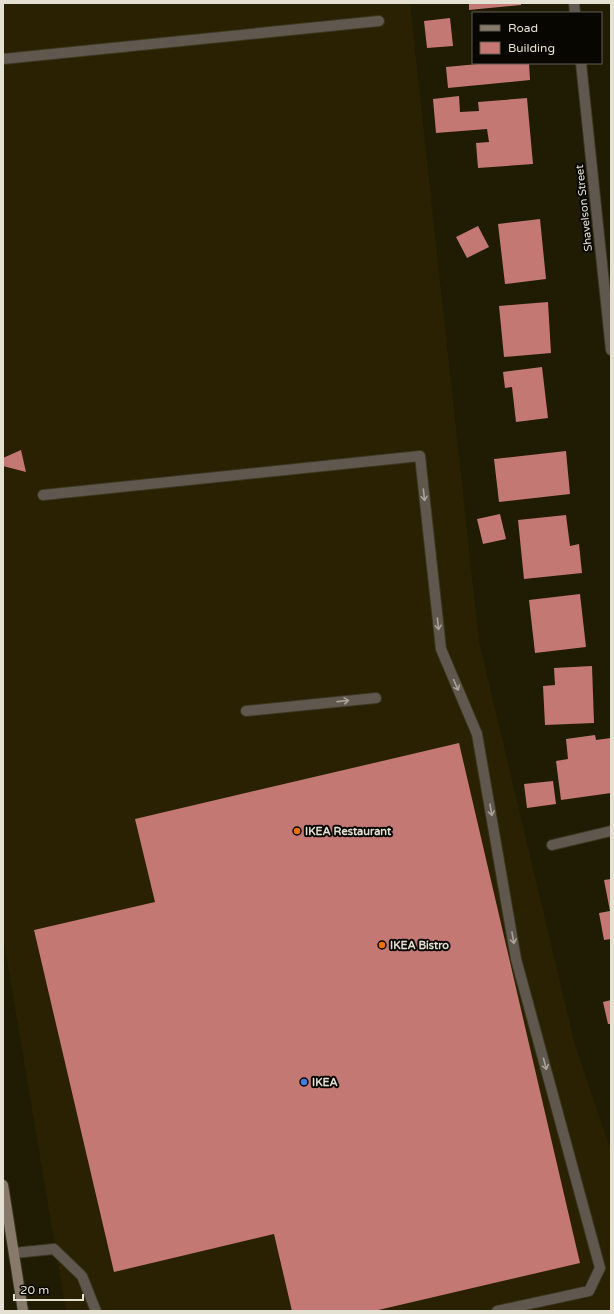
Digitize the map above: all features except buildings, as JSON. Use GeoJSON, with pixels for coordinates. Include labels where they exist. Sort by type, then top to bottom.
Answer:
{"type":"FeatureCollection","features":[{"type":"Feature","properties":{"kind":"main road"},"geometry":{"type":"LineString","coordinates":[[3,1185],[23,1311]]}},
{"type":"Feature","properties":{"kind":"street"},"geometry":{"type":"LineString","coordinates":[[3,59],[379,21]]}},
{"type":"Feature","properties":{"kind":"street","name":"Shavelson Street"},"geometry":{"type":"LineString","coordinates":[[581,64],[611,350]]}},
{"type":"Feature","properties":{"kind":"street"},"geometry":{"type":"LineString","coordinates":[[43,495],[420,456],[440,650],[477,734],[516,959],[600,1268],[589,1291],[497,1311]]}},
{"type":"Feature","properties":{"kind":"street"},"geometry":{"type":"LineString","coordinates":[[246,711],[376,698]]}},
{"type":"Feature","properties":{"kind":"street"},"geometry":{"type":"LineString","coordinates":[[552,844],[611,831]]}},
{"type":"Feature","properties":{"kind":"street"},"geometry":{"type":"LineString","coordinates":[[14,1253],[54,1249],[82,1276],[96,1311]]}},
{"type":"Feature","properties":{"kind":"shaded area"},"geometry":{"type":"Polygon","coordinates":[[[3,3],[410,3],[479,641],[575,1045],[611,1150],[611,1311],[66,1311],[3,937],[3,3]]]}},
{"type":"Feature","properties":{"kind":"place","name":"IKEA Restaurant"},"geometry":{"type":"Point","coordinates":[297,831]}},
{"type":"Feature","properties":{"kind":"place","name":"IKEA Bistro"},"geometry":{"type":"Point","coordinates":[382,945]}},
{"type":"Feature","properties":{"kind":"place","name":"IKEA"},"geometry":{"type":"Point","coordinates":[304,1082]}}]}
